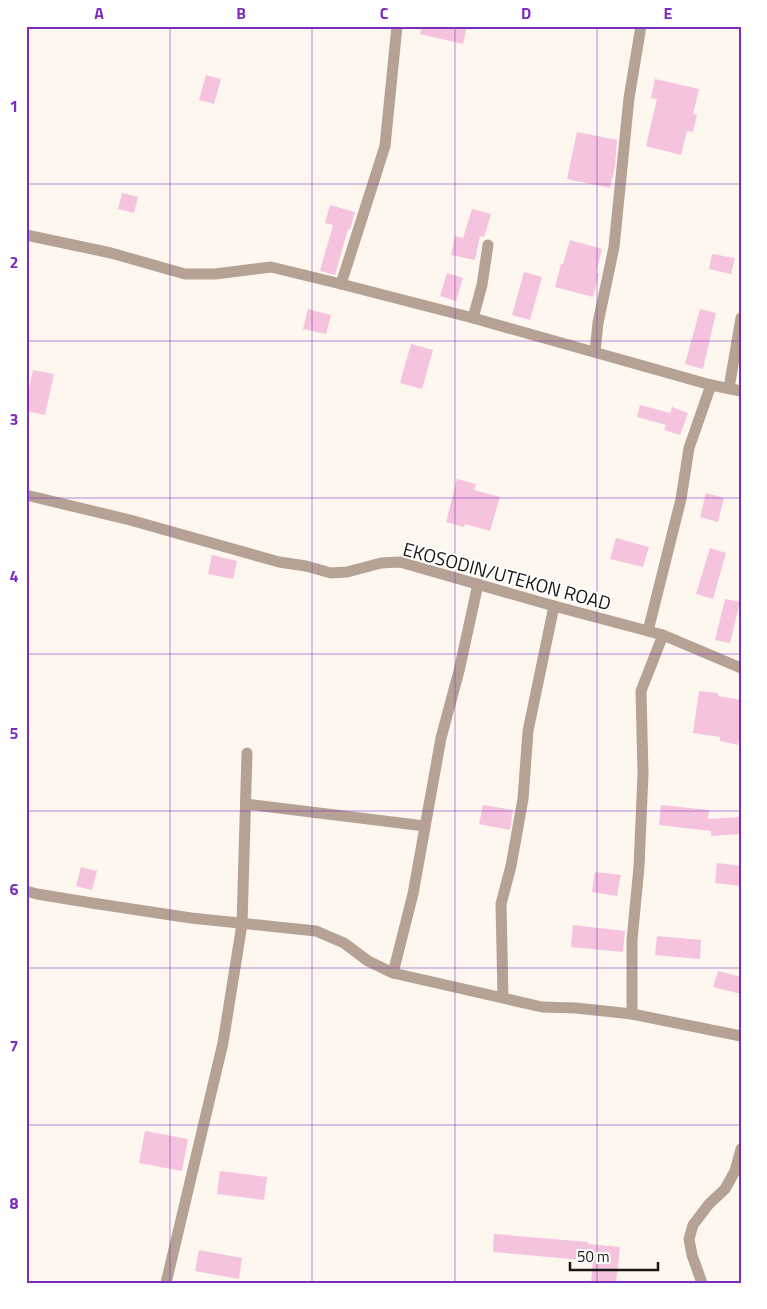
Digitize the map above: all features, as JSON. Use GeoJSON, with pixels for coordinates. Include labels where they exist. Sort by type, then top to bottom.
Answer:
{"type":"FeatureCollection","features":[{"type":"Feature","properties":{"kind":"street"},"geometry":{"type":"LineString","coordinates":[[341,284],[385,146],[397,26]]}},
{"type":"Feature","properties":{"kind":"street"},"geometry":{"type":"LineString","coordinates":[[596,352],[598,323],[614,247],[629,98],[641,26]]}},
{"type":"Feature","properties":{"kind":"street"},"geometry":{"type":"LineString","coordinates":[[26,234],[111,253],[185,274],[214,274],[271,267],[473,318],[735,389],[741,318]]}},
{"type":"Feature","properties":{"kind":"street"},"geometry":{"type":"LineString","coordinates":[[473,318],[482,285],[488,245]]}},
{"type":"Feature","properties":{"kind":"street"},"geometry":{"type":"LineString","coordinates":[[648,631],[681,499],[689,448],[711,384]]}},
{"type":"Feature","properties":{"kind":"street","name":"EKOSODIN/UTEKON ROAD"},"geometry":{"type":"LineString","coordinates":[[26,495],[130,520],[279,562],[306,566],[332,573],[347,572],[381,563],[400,562],[663,635],[741,668]]}},
{"type":"Feature","properties":{"kind":"street"},"geometry":{"type":"LineString","coordinates":[[393,973],[413,894],[441,738],[459,670],[478,584]]}},
{"type":"Feature","properties":{"kind":"street"},"geometry":{"type":"LineString","coordinates":[[503,997],[501,904],[511,866],[524,799],[528,731],[554,606]]}},
{"type":"Feature","properties":{"kind":"street"},"geometry":{"type":"LineString","coordinates":[[632,1014],[632,940],[639,867],[643,774],[642,691],[663,635]]}},
{"type":"Feature","properties":{"kind":"street"},"geometry":{"type":"LineString","coordinates":[[166,1283],[223,1043],[242,924],[247,754]]}},
{"type":"Feature","properties":{"kind":"street"},"geometry":{"type":"LineString","coordinates":[[246,804],[425,826]]}},
{"type":"Feature","properties":{"kind":"street"},"geometry":{"type":"LineString","coordinates":[[26,891],[191,918],[316,932],[344,943],[368,961],[393,973],[542,1007],[576,1008],[632,1014],[741,1036]]}},
{"type":"Feature","properties":{"kind":"street"},"geometry":{"type":"LineString","coordinates":[[702,1283],[692,1255],[690,1239],[692,1226],[709,1204],[725,1189],[735,1171],[741,1149]]}},
{"type":"Feature","properties":{"kind":"building"},"geometry":{"type":"Polygon","coordinates":[[[422,26],[467,26],[463,44],[420,34],[422,26]]]}},
{"type":"Feature","properties":{"kind":"building"},"geometry":{"type":"Polygon","coordinates":[[[206,75],[221,79],[214,104],[199,100],[206,75]]]}},
{"type":"Feature","properties":{"kind":"building"},"geometry":{"type":"Polygon","coordinates":[[[655,79],[699,89],[693,114],[697,115],[693,132],[687,131],[681,155],[646,146],[657,99],[651,98],[655,79]]]}},
{"type":"Feature","properties":{"kind":"building"},"geometry":{"type":"Polygon","coordinates":[[[577,132],[617,140],[615,167],[610,188],[567,179],[577,132]]]}},
{"type":"Feature","properties":{"kind":"building"},"geometry":{"type":"Polygon","coordinates":[[[122,193],[138,197],[134,213],[118,209],[122,193]]]}},
{"type":"Feature","properties":{"kind":"building"},"geometry":{"type":"Polygon","coordinates":[[[330,205],[355,212],[350,230],[348,229],[335,275],[320,271],[333,225],[325,223],[330,205]]]}},
{"type":"Feature","properties":{"kind":"building"},"geometry":{"type":"Polygon","coordinates":[[[472,209],[491,214],[484,237],[480,236],[475,260],[451,255],[455,236],[463,238],[472,209]]]}},
{"type":"Feature","properties":{"kind":"building"},"geometry":{"type":"Polygon","coordinates":[[[570,240],[602,249],[596,273],[599,274],[593,297],[555,287],[570,240]]]}},
{"type":"Feature","properties":{"kind":"building"},"geometry":{"type":"Polygon","coordinates":[[[712,254],[735,258],[731,274],[709,269],[712,254]]]}},
{"type":"Feature","properties":{"kind":"building"},"geometry":{"type":"Polygon","coordinates":[[[524,272],[542,277],[530,320],[512,315],[524,272]]]}},
{"type":"Feature","properties":{"kind":"building"},"geometry":{"type":"Polygon","coordinates":[[[447,273],[463,278],[456,301],[440,296],[447,273]]]}},
{"type":"Feature","properties":{"kind":"building"},"geometry":{"type":"Polygon","coordinates":[[[308,309],[331,315],[326,334],[303,329],[308,309]]]}},
{"type":"Feature","properties":{"kind":"building"},"geometry":{"type":"Polygon","coordinates":[[[700,309],[716,313],[703,369],[685,364],[700,309]]]}},
{"type":"Feature","properties":{"kind":"building"},"geometry":{"type":"Polygon","coordinates":[[[411,344],[433,350],[422,389],[400,383],[411,344]]]}},
{"type":"Feature","properties":{"kind":"building"},"geometry":{"type":"Polygon","coordinates":[[[33,370],[54,374],[45,415],[26,411],[33,370]]]}},
{"type":"Feature","properties":{"kind":"building"},"geometry":{"type":"Polygon","coordinates":[[[640,405],[670,413],[672,407],[688,413],[680,435],[664,430],[666,425],[637,417],[640,405]]]}},
{"type":"Feature","properties":{"kind":"building"},"geometry":{"type":"Polygon","coordinates":[[[457,479],[476,484],[474,490],[500,497],[490,531],[465,524],[464,527],[446,522],[457,479]]]}},
{"type":"Feature","properties":{"kind":"building"},"geometry":{"type":"Polygon","coordinates":[[[706,493],[724,498],[718,522],[700,517],[706,493]]]}},
{"type":"Feature","properties":{"kind":"building"},"geometry":{"type":"Polygon","coordinates":[[[616,538],[649,547],[643,567],[610,559],[616,538]]]}},
{"type":"Feature","properties":{"kind":"building"},"geometry":{"type":"Polygon","coordinates":[[[710,548],[726,553],[713,599],[696,594],[710,548]]]}},
{"type":"Feature","properties":{"kind":"building"},"geometry":{"type":"Polygon","coordinates":[[[212,555],[237,561],[233,579],[208,574],[212,555]]]}},
{"type":"Feature","properties":{"kind":"building"},"geometry":{"type":"Polygon","coordinates":[[[725,599],[740,602],[730,643],[715,640],[725,599]]]}},
{"type":"Feature","properties":{"kind":"building"},"geometry":{"type":"Polygon","coordinates":[[[699,691],[718,693],[718,696],[741,700],[741,729],[738,745],[720,741],[720,737],[693,733],[699,691]]]}},
{"type":"Feature","properties":{"kind":"building"},"geometry":{"type":"Polygon","coordinates":[[[483,805],[513,810],[510,830],[479,824],[483,805]]]}},
{"type":"Feature","properties":{"kind":"building"},"geometry":{"type":"Polygon","coordinates":[[[661,805],[709,810],[708,819],[741,817],[741,834],[711,836],[711,831],[659,825],[661,805]]]}},
{"type":"Feature","properties":{"kind":"building"},"geometry":{"type":"Polygon","coordinates":[[[717,863],[741,866],[741,886],[715,883],[717,863]]]}},
{"type":"Feature","properties":{"kind":"building"},"geometry":{"type":"Polygon","coordinates":[[[81,867],[97,871],[92,890],[76,886],[81,867]]]}},
{"type":"Feature","properties":{"kind":"building"},"geometry":{"type":"Polygon","coordinates":[[[595,872],[621,875],[617,896],[592,892],[595,872]]]}},
{"type":"Feature","properties":{"kind":"building"},"geometry":{"type":"Polygon","coordinates":[[[573,925],[625,931],[623,952],[571,947],[573,925]]]}},
{"type":"Feature","properties":{"kind":"building"},"geometry":{"type":"Polygon","coordinates":[[[657,936],[701,940],[700,959],[655,955],[657,936]]]}},
{"type":"Feature","properties":{"kind":"building"},"geometry":{"type":"Polygon","coordinates":[[[718,971],[741,977],[741,994],[713,987],[718,971]]]}},
{"type":"Feature","properties":{"kind":"building"},"geometry":{"type":"Polygon","coordinates":[[[145,1131],[188,1139],[182,1171],[139,1163],[145,1131]]]}},
{"type":"Feature","properties":{"kind":"building"},"geometry":{"type":"Polygon","coordinates":[[[220,1171],[267,1177],[264,1200],[217,1194],[220,1171]]]}},
{"type":"Feature","properties":{"kind":"building"},"geometry":{"type":"Polygon","coordinates":[[[494,1234],[588,1242],[588,1244],[620,1247],[616,1283],[591,1283],[593,1261],[493,1252],[494,1234]]]}},
{"type":"Feature","properties":{"kind":"building"},"geometry":{"type":"Polygon","coordinates":[[[199,1250],[242,1258],[239,1279],[195,1271],[199,1250]]]}}]}
